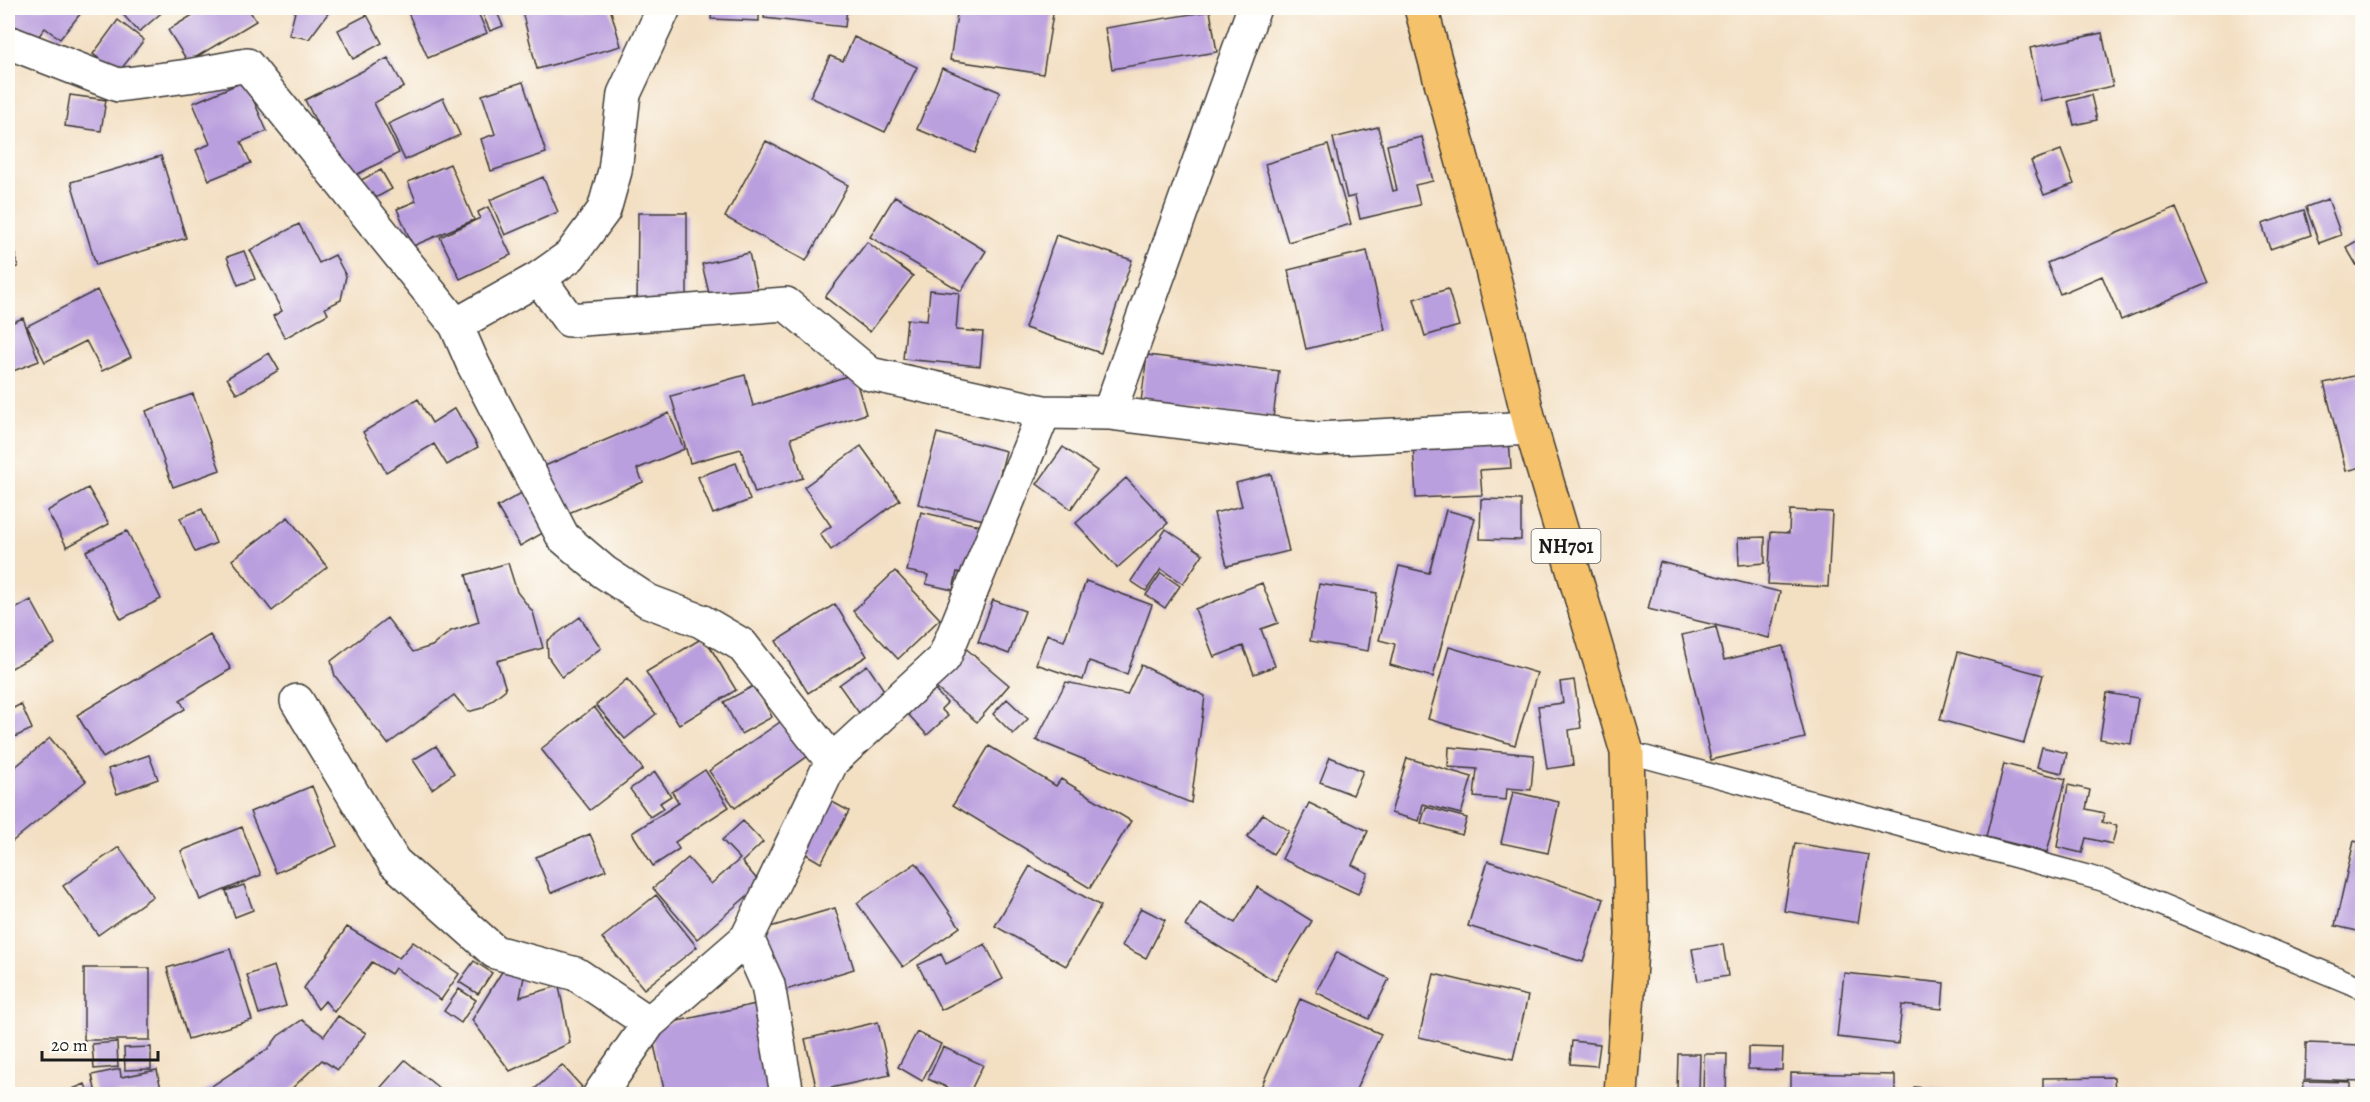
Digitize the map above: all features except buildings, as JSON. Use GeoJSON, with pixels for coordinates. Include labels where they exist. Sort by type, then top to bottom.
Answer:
{"type":"FeatureCollection","features":[{"type":"Feature","properties":{"kind":"highway","name":"NH701"},"geometry":{"type":"LineString","coordinates":[[1421,8],[1491,266],[1531,428],[1628,752],[1632,935],[1621,1095]]}},
{"type":"Feature","properties":{"kind":"street"},"geometry":{"type":"LineString","coordinates":[[456,325],[539,278],[570,256],[604,210],[615,171],[624,94],[664,8]]}},
{"type":"Feature","properties":{"kind":"street"},"geometry":{"type":"LineString","coordinates":[[1109,413],[1254,8]]}},
{"type":"Feature","properties":{"kind":"street"},"geometry":{"type":"LineString","coordinates":[[8,42],[118,85],[188,76],[247,65],[456,325],[473,364],[563,537],[604,572],[648,601],[701,621],[742,645],[832,761]]}},
{"type":"Feature","properties":{"kind":"street"},"geometry":{"type":"LineString","coordinates":[[539,278],[569,321],[786,304],[870,375],[1044,412],[1109,413],[1317,439],[1531,428]]}},
{"type":"Feature","properties":{"kind":"street"},"geometry":{"type":"LineString","coordinates":[[600,1095],[649,1023],[747,938],[832,761],[944,658],[1044,412]]}},
{"type":"Feature","properties":{"kind":"street"},"geometry":{"type":"LineString","coordinates":[[297,701],[394,862],[495,952],[576,974],[649,1023]]}},
{"type":"Feature","properties":{"kind":"street"},"geometry":{"type":"LineString","coordinates":[[747,938],[768,985],[788,1095]]}},
{"type":"Feature","properties":{"kind":"lane"},"geometry":{"type":"LineString","coordinates":[[1628,752],[2102,880],[2362,988]]}}]}
